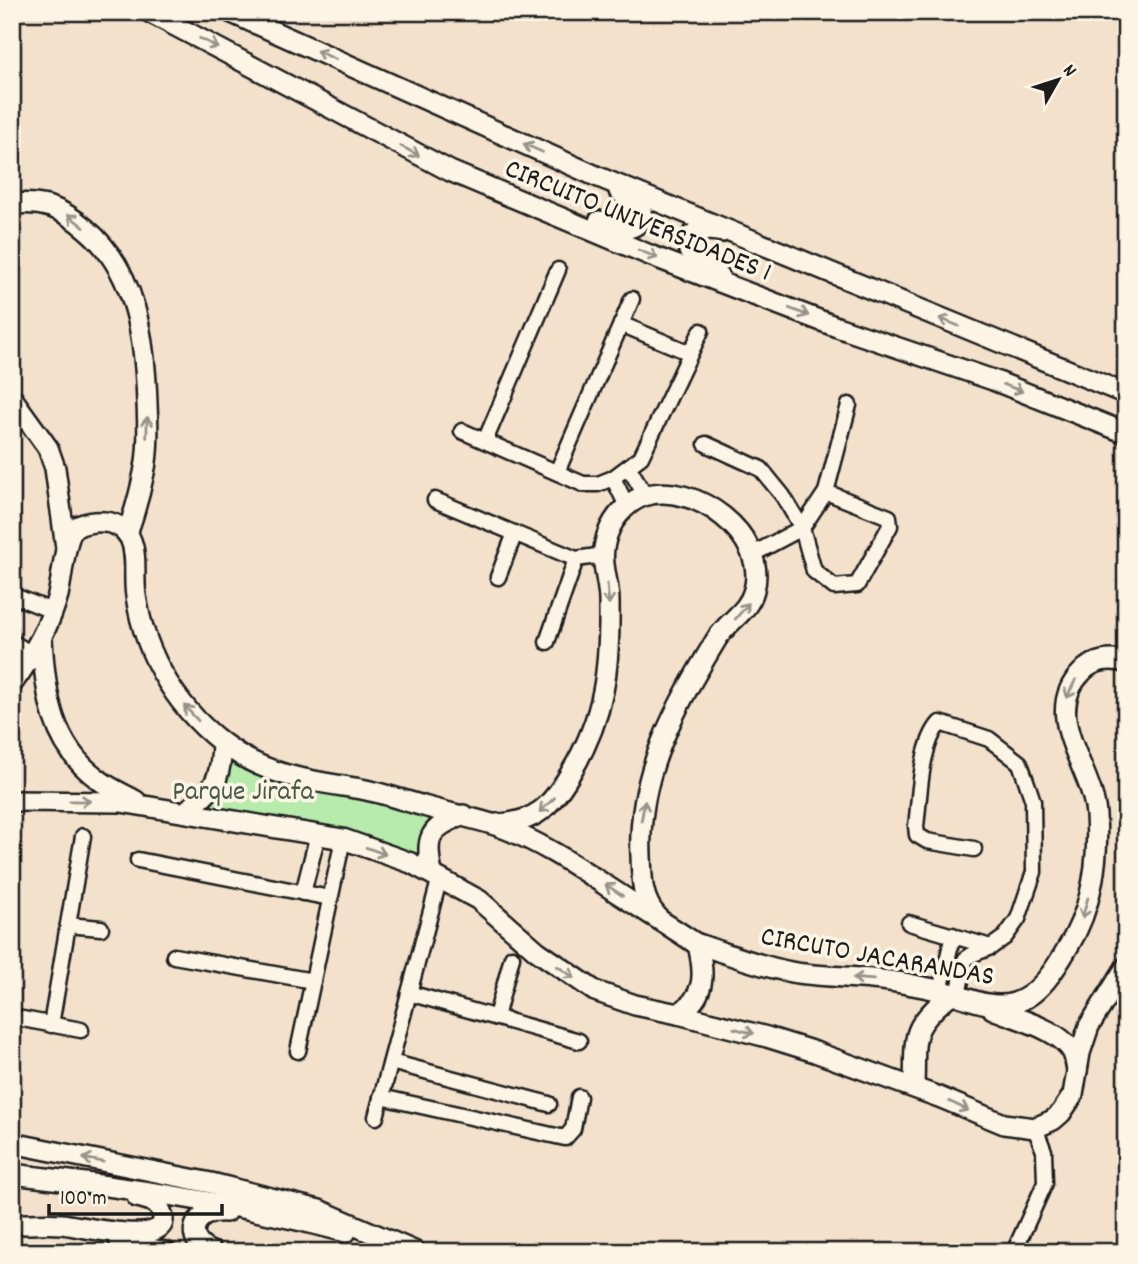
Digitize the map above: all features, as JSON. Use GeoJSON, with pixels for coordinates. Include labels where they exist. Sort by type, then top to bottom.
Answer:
{"type":"FeatureCollection","features":[{"type":"Feature","properties":{"kind":"street","name":"CIRCUITO UNIVERSIDADES 1"},"geometry":{"type":"LineString","coordinates":[[149,12],[450,171],[735,288],[837,327],[993,380],[1126,433]]}},
{"type":"Feature","properties":{"kind":"street","name":"CIRCUITO UNIVERSIDADES 1"},"geometry":{"type":"LineString","coordinates":[[230,12],[596,176],[1126,394]]}},
{"type":"Feature","properties":{"kind":"street"},"geometry":{"type":"LineString","coordinates":[[450,171],[475,173],[618,228],[638,224],[642,218],[641,210],[636,204],[596,176]]}},
{"type":"Feature","properties":{"kind":"street"},"geometry":{"type":"LineString","coordinates":[[12,204],[32,202],[67,213],[93,235],[114,260],[136,308],[145,356],[148,429],[145,471],[127,534],[111,523],[80,525],[71,533],[57,598],[33,655],[12,684]]}},
{"type":"Feature","properties":{"kind":"street"},"geometry":{"type":"LineString","coordinates":[[735,288],[689,251],[687,241],[695,233],[706,230],[754,241]]}},
{"type":"Feature","properties":{"kind":"street"},"geometry":{"type":"LineString","coordinates":[[485,441],[558,270]]}},
{"type":"Feature","properties":{"kind":"street"},"geometry":{"type":"LineString","coordinates":[[557,472],[632,299]]}},
{"type":"Feature","properties":{"kind":"street"},"geometry":{"type":"LineString","coordinates":[[621,324],[690,353]]}},
{"type":"Feature","properties":{"kind":"street"},"geometry":{"type":"LineString","coordinates":[[462,431],[583,484],[598,484],[613,478],[641,457],[701,331]]}},
{"type":"Feature","properties":{"kind":"street"},"geometry":{"type":"LineString","coordinates":[[12,398],[48,448],[55,468],[67,552]]}},
{"type":"Feature","properties":{"kind":"street"},"geometry":{"type":"LineString","coordinates":[[753,554],[802,528],[826,492],[849,405]]}},
{"type":"Feature","properties":{"kind":"street"},"geometry":{"type":"LineString","coordinates":[[706,444],[761,470],[783,496],[802,528],[814,571],[834,587],[857,585],[890,526],[889,517],[826,492]]}},
{"type":"Feature","properties":{"kind":"street"},"geometry":{"type":"LineString","coordinates":[[629,468],[646,496]]}},
{"type":"Feature","properties":{"kind":"street"},"geometry":{"type":"LineString","coordinates":[[613,478],[627,506]]}},
{"type":"Feature","properties":{"kind":"street"},"geometry":{"type":"LineString","coordinates":[[490,824],[516,823],[544,810],[586,750],[602,700],[607,668],[609,599],[604,545],[619,514],[627,506],[646,496],[671,494],[709,508],[736,527],[753,554],[757,578],[752,597],[744,612],[717,638],[670,721],[654,761],[641,824],[641,876],[648,903],[663,922]]}},
{"type":"Feature","properties":{"kind":"street"},"geometry":{"type":"LineString","coordinates":[[435,500],[576,559],[604,555]]}},
{"type":"Feature","properties":{"kind":"street"},"geometry":{"type":"LineString","coordinates":[[498,578],[515,533]]}},
{"type":"Feature","properties":{"kind":"street","name":"CIRCUTO JACARANDAS"},"geometry":{"type":"LineString","coordinates":[[127,534],[133,550],[135,593],[140,618],[162,674],[180,701],[222,743],[241,755],[275,772],[363,790],[463,816],[542,845],[574,863],[695,943],[787,971],[896,982],[950,993],[981,1003],[1006,1005],[1027,998],[1051,973],[1078,929],[1095,869],[1096,813],[1091,788],[1067,729],[1065,699],[1075,680],[1086,668],[1101,661],[1126,662]]}},
{"type":"Feature","properties":{"kind":"street"},"geometry":{"type":"LineString","coordinates":[[547,642],[576,559]]}},
{"type":"Feature","properties":{"kind":"street"},"geometry":{"type":"LineString","coordinates":[[12,595],[51,611]]}},
{"type":"Feature","properties":{"kind":"street"},"geometry":{"type":"LineString","coordinates":[[42,634],[44,682],[48,701],[63,739],[78,760],[98,779],[142,805]]}},
{"type":"Feature","properties":{"kind":"street"},"geometry":{"type":"LineString","coordinates":[[12,642],[33,655]]}},
{"type":"Feature","properties":{"kind":"street"},"geometry":{"type":"LineString","coordinates":[[914,1087],[914,1050],[918,1028],[950,993],[965,960],[1004,937],[1018,919],[1034,872],[1033,801],[1020,763],[989,739],[940,723],[931,733],[927,747],[917,835],[927,841],[974,849]]}},
{"type":"Feature","properties":{"kind":"street"},"geometry":{"type":"LineString","coordinates":[[186,811],[212,790],[222,762],[222,743]]}},
{"type":"Feature","properties":{"kind":"street"},"geometry":{"type":"LineString","coordinates":[[12,801],[121,802],[343,839],[411,863],[480,900],[537,951],[595,991],[635,1005],[767,1037],[914,1087],[1004,1124],[1035,1128],[1053,1120],[1068,1105],[1073,1096],[1080,1053],[1090,1026],[1126,967]]}},
{"type":"Feature","properties":{"kind":"street"},"geometry":{"type":"LineString","coordinates":[[376,1117],[409,993],[436,875],[427,848],[442,823],[463,816]]}},
{"type":"Feature","properties":{"kind":"street"},"geometry":{"type":"LineString","coordinates":[[303,893],[318,834]]}},
{"type":"Feature","properties":{"kind":"street"},"geometry":{"type":"LineString","coordinates":[[51,1025],[83,835]]}},
{"type":"Feature","properties":{"kind":"street"},"geometry":{"type":"LineString","coordinates":[[298,1051],[343,839]]}},
{"type":"Feature","properties":{"kind":"street"},"geometry":{"type":"LineString","coordinates":[[138,860],[330,898]]}},
{"type":"Feature","properties":{"kind":"street"},"geometry":{"type":"LineString","coordinates":[[909,923],[991,947]]}},
{"type":"Feature","properties":{"kind":"street"},"geometry":{"type":"LineString","coordinates":[[68,925],[101,928]]}},
{"type":"Feature","properties":{"kind":"street"},"geometry":{"type":"LineString","coordinates":[[950,993],[953,935]]}},
{"type":"Feature","properties":{"kind":"street"},"geometry":{"type":"LineString","coordinates":[[678,1014],[688,1009],[699,993],[704,970],[698,945],[695,943]]}},
{"type":"Feature","properties":{"kind":"street"},"geometry":{"type":"LineString","coordinates":[[174,956],[313,981]]}},
{"type":"Feature","properties":{"kind":"street"},"geometry":{"type":"LineString","coordinates":[[496,1017],[512,957]]}},
{"type":"Feature","properties":{"kind":"street"},"geometry":{"type":"LineString","coordinates":[[409,993],[579,1041]]}},
{"type":"Feature","properties":{"kind":"street"},"geometry":{"type":"LineString","coordinates":[[981,1003],[1033,1024],[1065,1044],[1072,1052],[1078,1074]]}},
{"type":"Feature","properties":{"kind":"street"},"geometry":{"type":"LineString","coordinates":[[12,1017],[81,1030]]}},
{"type":"Feature","properties":{"kind":"street"},"geometry":{"type":"LineString","coordinates":[[391,1062],[549,1104]]}},
{"type":"Feature","properties":{"kind":"street"},"geometry":{"type":"LineString","coordinates":[[381,1097],[565,1138],[573,1129],[579,1097]]}},
{"type":"Feature","properties":{"kind":"street"},"geometry":{"type":"LineString","coordinates":[[1014,1252],[1045,1183],[1044,1151],[1035,1128]]}},
{"type":"Feature","properties":{"kind":"street"},"geometry":{"type":"LineString","coordinates":[[12,1143],[211,1183],[319,1210],[416,1252]]}},
{"type":"Feature","properties":{"kind":"street"},"geometry":{"type":"LineString","coordinates":[[12,1174],[180,1197],[293,1218],[407,1252]]}},
{"type":"Feature","properties":{"kind":"street"},"geometry":{"type":"LineString","coordinates":[[18,1223],[61,1224],[141,1235],[159,1228],[162,1222],[160,1210],[152,1201],[86,1183]]}},
{"type":"Feature","properties":{"kind":"street"},"geometry":{"type":"LineString","coordinates":[[212,1252],[199,1244],[195,1232],[198,1220],[208,1212],[293,1218]]}},
{"type":"Feature","properties":{"kind":"street"},"geometry":{"type":"LineString","coordinates":[[18,1223],[166,1252]]}},
{"type":"Feature","properties":{"kind":"green space","name":"Parque Jirafa"},"geometry":{"type":"Polygon","coordinates":[[[222,743],[251,761],[463,815],[442,823],[432,873],[411,863],[186,811],[213,785],[222,743]]]}}]}
